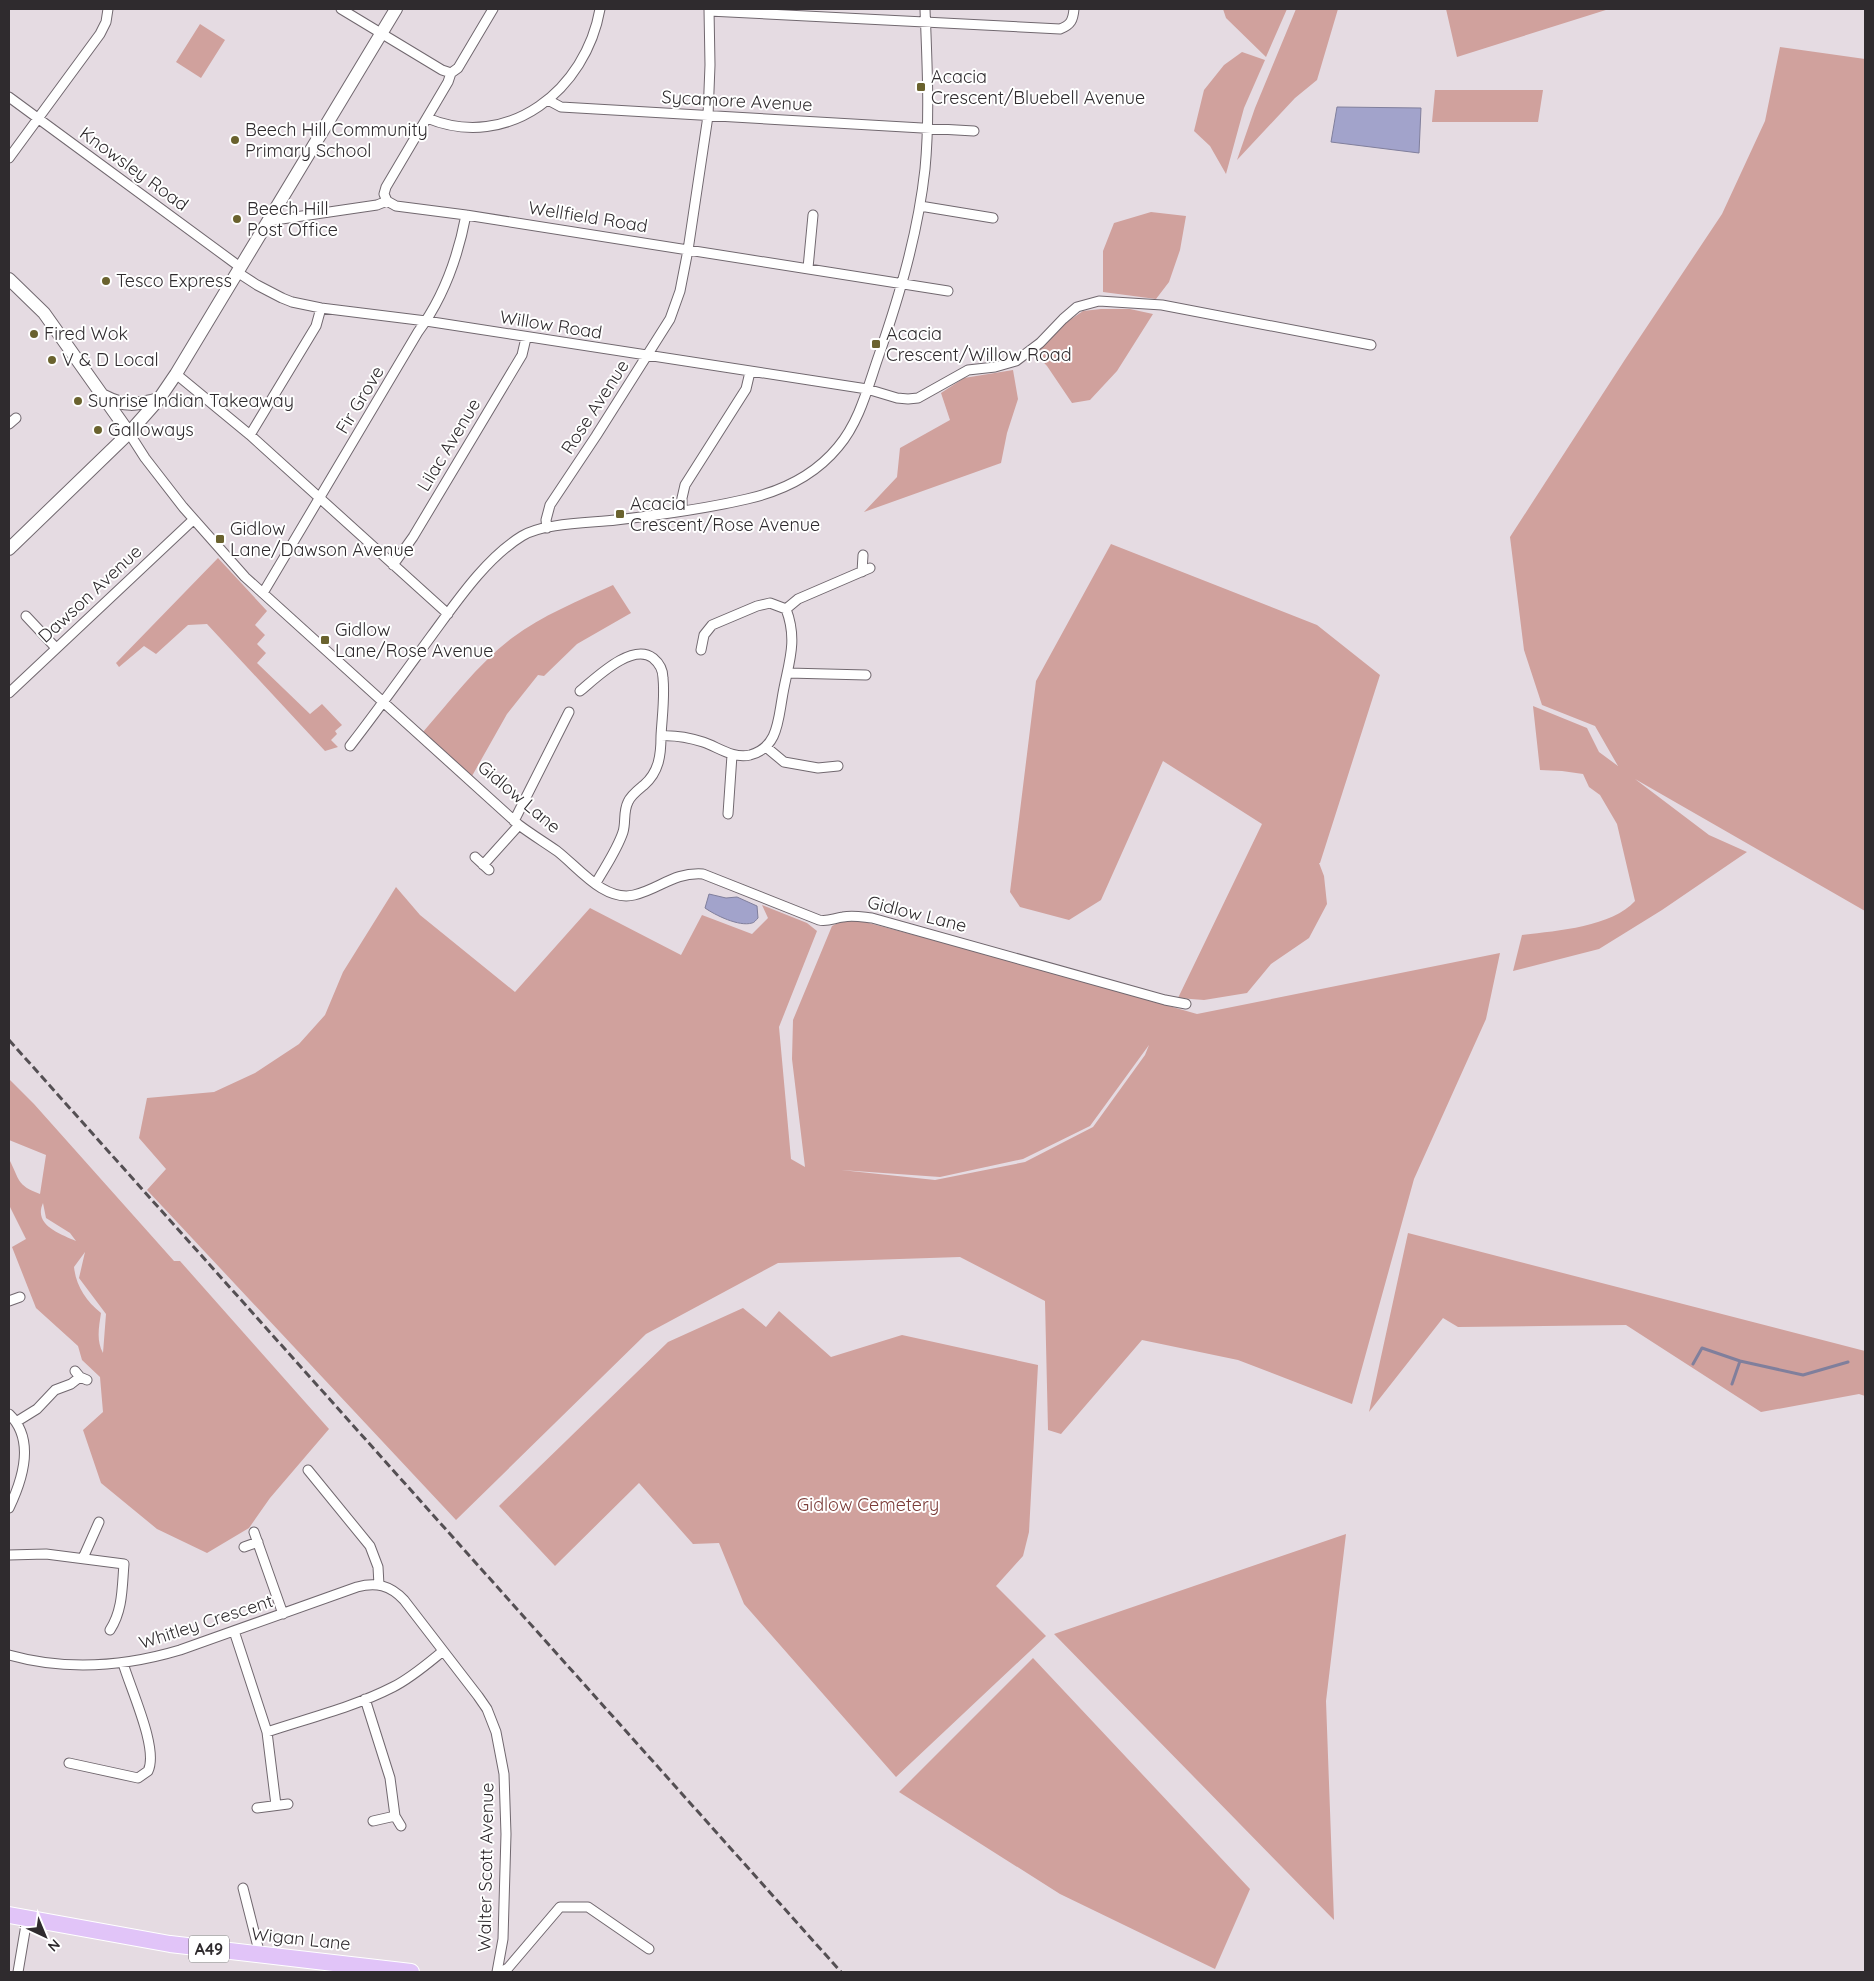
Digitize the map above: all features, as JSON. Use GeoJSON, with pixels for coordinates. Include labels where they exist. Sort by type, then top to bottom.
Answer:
{"type":"FeatureCollection","features":[{"type":"Feature","properties":{"kind":"highway","name":"Wigan Lane"},"geometry":{"type":"LineString","coordinates":[[9,1915],[170,1944],[411,1972]]}},
{"type":"Feature","properties":{"kind":"street"},"geometry":{"type":"LineString","coordinates":[[9,158],[100,34],[106,22],[108,9]]}},
{"type":"Feature","properties":{"kind":"street"},"geometry":{"type":"LineString","coordinates":[[341,9],[442,70],[451,73]]}},
{"type":"Feature","properties":{"kind":"street"},"geometry":{"type":"LineString","coordinates":[[9,549],[129,433],[159,399],[176,374],[396,9]]}},
{"type":"Feature","properties":{"kind":"street"},"geometry":{"type":"LineString","coordinates":[[268,221],[377,205],[387,201],[384,194],[386,187],[448,82],[451,73],[458,68],[493,9]]}},
{"type":"Feature","properties":{"kind":"street"},"geometry":{"type":"LineString","coordinates":[[427,118],[447,124],[479,127],[513,120],[527,114],[548,100],[567,82],[586,54],[593,39],[600,9]]}},
{"type":"Feature","properties":{"kind":"street"},"geometry":{"type":"LineString","coordinates":[[350,746],[477,578],[523,535],[546,528],[682,511],[751,498],[776,490],[802,478],[826,460],[845,438],[858,416],[903,283],[920,206],[927,128],[925,9]]}},
{"type":"Feature","properties":{"kind":"street"},"geometry":{"type":"LineString","coordinates":[[709,10],[1060,29],[1068,26],[1074,19],[1074,9]]}},
{"type":"Feature","properties":{"kind":"street","name":"Rose Avenue"},"geometry":{"type":"LineString","coordinates":[[546,528],[550,505],[670,319],[680,291],[708,116],[710,65],[709,10]]}},
{"type":"Feature","properties":{"kind":"street","name":"Knowsley Road"},"geometry":{"type":"LineString","coordinates":[[9,97],[239,269]]}},
{"type":"Feature","properties":{"kind":"street","name":"Sycamore Avenue"},"geometry":{"type":"LineString","coordinates":[[548,100],[561,107],[974,131]]}},
{"type":"Feature","properties":{"kind":"street","name":"Wellfield Road"},"geometry":{"type":"LineString","coordinates":[[387,201],[396,206],[466,215],[948,290]]}},
{"type":"Feature","properties":{"kind":"street"},"geometry":{"type":"LineString","coordinates":[[920,206],[993,218]]}},
{"type":"Feature","properties":{"kind":"street","name":"Fir Grove"},"geometry":{"type":"LineString","coordinates":[[263,593],[434,310],[451,273],[461,241],[466,215]]}},
{"type":"Feature","properties":{"kind":"street"},"geometry":{"type":"LineString","coordinates":[[808,268],[813,215]]}},
{"type":"Feature","properties":{"kind":"street","name":"Willow Road"},"geometry":{"type":"LineString","coordinates":[[239,269],[256,284],[282,298],[321,308],[426,321],[526,338],[867,389],[897,398],[908,399],[918,398],[968,370],[995,367],[1016,361],[1040,343],[1063,318],[1077,308],[1099,301],[1162,305],[1371,345]]}},
{"type":"Feature","properties":{"kind":"street","name":"Gidlow Lane"},"geometry":{"type":"LineString","coordinates":[[9,278],[44,313],[104,396],[145,458],[193,520],[245,577],[517,823],[557,851],[596,883],[616,894],[626,896],[634,895],[680,875],[690,873],[703,874],[819,920],[827,921],[844,916],[872,918],[1165,1000],[1186,1004]]}},
{"type":"Feature","properties":{"kind":"street"},"geometry":{"type":"LineString","coordinates":[[250,435],[316,326],[321,308]]}},
{"type":"Feature","properties":{"kind":"street","name":"Lilac Avenue"},"geometry":{"type":"LineString","coordinates":[[393,565],[413,537],[522,355],[526,338]]}},
{"type":"Feature","properties":{"kind":"street"},"geometry":{"type":"LineString","coordinates":[[682,511],[685,485],[746,389],[750,372]]}},
{"type":"Feature","properties":{"kind":"street"},"geometry":{"type":"LineString","coordinates":[[176,374],[250,435],[448,614]]}},
{"type":"Feature","properties":{"kind":"street"},"geometry":{"type":"LineString","coordinates":[[104,396],[122,404],[132,405],[159,399]]}},
{"type":"Feature","properties":{"kind":"street"},"geometry":{"type":"LineString","coordinates":[[9,424],[16,418]]}},
{"type":"Feature","properties":{"kind":"street","name":"Dawson Avenue"},"geometry":{"type":"LineString","coordinates":[[9,693],[193,520]]}},
{"type":"Feature","properties":{"kind":"street"},"geometry":{"type":"LineString","coordinates":[[786,609],[798,599],[866,570],[863,555]]}},
{"type":"Feature","properties":{"kind":"street"},"geometry":{"type":"LineString","coordinates":[[700,650],[704,635],[712,625],[757,606],[770,603],[786,609]]}},
{"type":"Feature","properties":{"kind":"street"},"geometry":{"type":"LineString","coordinates":[[661,736],[703,742],[732,755],[750,755],[766,747],[776,733],[792,647],[792,631],[786,609]]}},
{"type":"Feature","properties":{"kind":"street"},"geometry":{"type":"LineString","coordinates":[[26,616],[56,648]]}},
{"type":"Feature","properties":{"kind":"street"},"geometry":{"type":"LineString","coordinates":[[580,690],[615,663],[640,652],[650,656],[660,664],[663,677],[661,755],[656,770],[648,782],[629,800],[625,810],[624,829],[621,839],[596,883]]}},
{"type":"Feature","properties":{"kind":"street"},"geometry":{"type":"LineString","coordinates":[[788,673],[866,675]]}},
{"type":"Feature","properties":{"kind":"street"},"geometry":{"type":"LineString","coordinates":[[475,857],[486,868],[517,823],[570,712]]}},
{"type":"Feature","properties":{"kind":"street"},"geometry":{"type":"LineString","coordinates":[[766,747],[784,762],[818,768],[838,766]]}},
{"type":"Feature","properties":{"kind":"street"},"geometry":{"type":"LineString","coordinates":[[728,814],[732,755]]}},
{"type":"Feature","properties":{"kind":"street"},"geometry":{"type":"LineString","coordinates":[[9,1301],[20,1297]]}},
{"type":"Feature","properties":{"kind":"street"},"geometry":{"type":"LineString","coordinates":[[16,1422],[37,1409],[55,1390],[71,1384],[81,1376]]}},
{"type":"Feature","properties":{"kind":"street"},"geometry":{"type":"LineString","coordinates":[[9,1414],[16,1422],[23,1437],[25,1452],[19,1480],[9,1505]]}},
{"type":"Feature","properties":{"kind":"street"},"geometry":{"type":"LineString","coordinates":[[308,1470],[370,1546],[378,1567],[379,1585]]}},
{"type":"Feature","properties":{"kind":"street"},"geometry":{"type":"LineString","coordinates":[[83,1558],[99,1522]]}},
{"type":"Feature","properties":{"kind":"street"},"geometry":{"type":"LineString","coordinates":[[254,1532],[283,1614]]}},
{"type":"Feature","properties":{"kind":"street"},"geometry":{"type":"LineString","coordinates":[[244,1547],[258,1542]]}},
{"type":"Feature","properties":{"kind":"street"},"geometry":{"type":"LineString","coordinates":[[9,1555],[38,1554],[124,1564],[120,1610],[110,1630]]}},
{"type":"Feature","properties":{"kind":"street","name":"Whitley Crescent"},"geometry":{"type":"LineString","coordinates":[[9,1655],[72,1666],[123,1664],[159,1657],[357,1587],[379,1585]]}},
{"type":"Feature","properties":{"kind":"street","name":"Walter Scott Avenue"},"geometry":{"type":"LineString","coordinates":[[379,1585],[391,1589],[400,1596],[487,1709],[496,1732],[506,1805],[503,1939],[498,1972]]}},
{"type":"Feature","properties":{"kind":"street"},"geometry":{"type":"LineString","coordinates":[[234,1631],[267,1732],[276,1805]]}},
{"type":"Feature","properties":{"kind":"street"},"geometry":{"type":"LineString","coordinates":[[267,1732],[365,1699],[396,1686],[443,1651]]}},
{"type":"Feature","properties":{"kind":"street"},"geometry":{"type":"LineString","coordinates":[[69,1763],[138,1778],[148,1772],[150,1763],[143,1719],[123,1664]]}},
{"type":"Feature","properties":{"kind":"street"},"geometry":{"type":"LineString","coordinates":[[365,1699],[390,1778],[395,1816],[401,1826]]}},
{"type":"Feature","properties":{"kind":"street"},"geometry":{"type":"LineString","coordinates":[[257,1808],[288,1804]]}},
{"type":"Feature","properties":{"kind":"street"},"geometry":{"type":"LineString","coordinates":[[373,1821],[395,1816]]}},
{"type":"Feature","properties":{"kind":"street"},"geometry":{"type":"LineString","coordinates":[[243,1888],[260,1955]]}},
{"type":"Feature","properties":{"kind":"street"},"geometry":{"type":"LineString","coordinates":[[498,1972],[508,1968],[560,1907],[588,1907],[649,1949]]}},
{"type":"Feature","properties":{"kind":"street"},"geometry":{"type":"LineString","coordinates":[[18,1972],[28,1919]]}},
{"type":"Feature","properties":{"kind":"green space"},"geometry":{"type":"Polygon","coordinates":[[[1223,9],[1287,9],[1266,57],[1226,18],[1223,9]]]}},
{"type":"Feature","properties":{"kind":"green space"},"geometry":{"type":"Polygon","coordinates":[[[1296,9],[1338,9],[1317,80],[1295,98],[1237,160],[1255,108],[1296,9]]]}},
{"type":"Feature","properties":{"kind":"green space"},"geometry":{"type":"Polygon","coordinates":[[[1446,9],[1609,9],[1457,57],[1446,9]]]}},
{"type":"Feature","properties":{"kind":"green space"},"geometry":{"type":"Polygon","coordinates":[[[200,24],[225,40],[201,78],[176,62],[200,24]]]}},
{"type":"Feature","properties":{"kind":"green space"},"geometry":{"type":"Polygon","coordinates":[[[1780,47],[1865,59],[1865,911],[1635,779],[1709,835],[1747,852],[1662,910],[1599,949],[1513,971],[1522,935],[1566,929],[1598,922],[1625,910],[1635,901],[1617,824],[1600,795],[1589,787],[1583,774],[1540,770],[1533,706],[1587,728],[1599,752],[1618,766],[1595,726],[1542,705],[1524,650],[1510,537],[1722,214],[1765,121],[1780,47]]]}},
{"type":"Feature","properties":{"kind":"green space"},"geometry":{"type":"Polygon","coordinates":[[[1242,52],[1265,60],[1244,108],[1226,174],[1210,146],[1194,131],[1204,90],[1224,65],[1242,52]]]}},
{"type":"Feature","properties":{"kind":"green space"},"geometry":{"type":"Polygon","coordinates":[[[1435,90],[1543,90],[1538,122],[1432,122],[1435,90]]]}},
{"type":"Feature","properties":{"kind":"green space"},"geometry":{"type":"Polygon","coordinates":[[[1151,212],[1186,216],[1180,250],[1169,282],[1156,299],[1103,292],[1103,251],[1114,223],[1151,212]]]}},
{"type":"Feature","properties":{"kind":"green space"},"geometry":{"type":"Polygon","coordinates":[[[1130,309],[1153,314],[1117,371],[1090,400],[1072,403],[1047,366],[1034,352],[1061,326],[1083,311],[1130,309]]]}},
{"type":"Feature","properties":{"kind":"green space"},"geometry":{"type":"Polygon","coordinates":[[[1013,370],[1018,399],[1007,433],[1001,463],[864,512],[897,477],[900,448],[950,420],[941,393],[964,378],[1013,370]]]}},
{"type":"Feature","properties":{"kind":"green space"},"geometry":{"type":"Polygon","coordinates":[[[1111,544],[1317,625],[1380,675],[1319,863],[1324,876],[1327,904],[1309,938],[1271,964],[1247,993],[1204,1000],[1178,998],[1262,824],[1163,761],[1101,900],[1069,920],[1020,907],[1010,892],[1036,681],[1111,544]]]}},
{"type":"Feature","properties":{"kind":"green space"},"geometry":{"type":"Polygon","coordinates":[[[218,558],[267,611],[255,625],[265,635],[257,644],[266,653],[257,663],[310,714],[322,704],[342,725],[335,731],[337,734],[331,740],[338,747],[325,751],[207,624],[188,625],[156,654],[144,646],[119,667],[116,663],[218,558]]]}},
{"type":"Feature","properties":{"kind":"green space"},"geometry":{"type":"Polygon","coordinates":[[[613,585],[631,613],[577,644],[544,676],[538,675],[507,714],[472,776],[423,732],[476,671],[512,638],[548,615],[613,585]]]}},
{"type":"Feature","properties":{"kind":"green space"},"geometry":{"type":"Polygon","coordinates":[[[396,887],[420,915],[515,992],[590,908],[681,955],[702,915],[752,934],[768,918],[762,905],[807,923],[817,931],[779,1027],[791,1159],[805,1167],[792,1059],[793,1020],[832,926],[844,920],[865,922],[1001,958],[1197,1014],[1500,953],[1486,1019],[1414,1179],[1352,1404],[1238,1360],[1142,1340],[1061,1434],[1048,1430],[1045,1301],[960,1257],[778,1263],[646,1334],[456,1520],[147,1190],[166,1169],[139,1138],[147,1098],[214,1092],[255,1073],[299,1044],[325,1015],[343,972],[396,887]],[[1149,1045],[1090,1126],[1023,1159],[940,1177],[841,1170],[935,1180],[1025,1162],[1093,1127],[1145,1055],[1149,1045]]]}},
{"type":"Feature","properties":{"kind":"green space"},"geometry":{"type":"Polygon","coordinates":[[[9,1079],[34,1104],[174,1261],[180,1261],[329,1429],[270,1498],[249,1528],[207,1553],[157,1529],[101,1483],[83,1430],[103,1412],[100,1377],[82,1360],[78,1346],[36,1308],[12,1247],[26,1239],[9,1205],[9,1159],[23,1185],[40,1194],[46,1155],[9,1140],[9,1079]],[[43,1203],[41,1211],[45,1223],[56,1232],[76,1241],[70,1233],[46,1218],[43,1203]],[[85,1252],[74,1267],[75,1274],[83,1293],[101,1313],[99,1338],[103,1353],[106,1314],[79,1278],[85,1252]]]}},
{"type":"Feature","properties":{"kind":"green space"},"geometry":{"type":"Polygon","coordinates":[[[1408,1233],[1865,1351],[1865,1396],[1859,1394],[1761,1412],[1626,1325],[1458,1327],[1443,1318],[1369,1412],[1408,1233]]]}},
{"type":"Feature","properties":{"kind":"green space","name":"Gidlow Cemetery"},"geometry":{"type":"Polygon","coordinates":[[[743,1308],[766,1327],[779,1311],[831,1357],[902,1335],[1038,1365],[1029,1532],[1023,1556],[996,1586],[1046,1636],[896,1777],[744,1604],[719,1543],[693,1544],[639,1483],[555,1566],[499,1506],[668,1342],[743,1308]]]}},
{"type":"Feature","properties":{"kind":"green space"},"geometry":{"type":"Polygon","coordinates":[[[1346,1534],[1326,1701],[1334,1920],[1054,1634],[1346,1534]]]}},
{"type":"Feature","properties":{"kind":"green space"},"geometry":{"type":"Polygon","coordinates":[[[1033,1658],[1250,1889],[1215,1969],[1060,1894],[899,1792],[1033,1658]]]}},
{"type":"Feature","properties":{"kind":"water"},"geometry":{"type":"Polygon","coordinates":[[[1337,107],[1421,108],[1419,153],[1331,142],[1337,107]]]}},
{"type":"Feature","properties":{"kind":"water"},"geometry":{"type":"Polygon","coordinates":[[[709,894],[726,898],[737,897],[757,906],[758,918],[754,922],[747,924],[721,917],[705,908],[709,894]]]}},
{"type":"Feature","properties":{"kind":"waterway"},"geometry":{"type":"LineString","coordinates":[[1693,1364],[1702,1348],[1740,1361],[1803,1375],[1848,1362]]}},
{"type":"Feature","properties":{"kind":"waterway"},"geometry":{"type":"LineString","coordinates":[[1732,1384],[1740,1361]]}},
{"type":"Feature","properties":{"kind":"railway"},"geometry":{"type":"LineString","coordinates":[[9,1040],[841,1972]]}},
{"type":"Feature","properties":{"kind":"place","name":"Acacia Crescent/Bluebell Avenue"},"geometry":{"type":"Point","coordinates":[921,87]}},
{"type":"Feature","properties":{"kind":"place","name":"Beech Hill Community Primary School"},"geometry":{"type":"Point","coordinates":[235,140]}},
{"type":"Feature","properties":{"kind":"place","name":"Beech Hill Post Office"},"geometry":{"type":"Point","coordinates":[237,219]}},
{"type":"Feature","properties":{"kind":"place","name":"Tesco Express"},"geometry":{"type":"Point","coordinates":[106,281]}},
{"type":"Feature","properties":{"kind":"place","name":"Fired Wok"},"geometry":{"type":"Point","coordinates":[34,334]}},
{"type":"Feature","properties":{"kind":"place","name":"Acacia Crescent/Willow Road"},"geometry":{"type":"Point","coordinates":[876,344]}},
{"type":"Feature","properties":{"kind":"place","name":"V & D Local"},"geometry":{"type":"Point","coordinates":[52,360]}},
{"type":"Feature","properties":{"kind":"place","name":"Sunrise Indian Takeaway"},"geometry":{"type":"Point","coordinates":[78,401]}},
{"type":"Feature","properties":{"kind":"place","name":"Galloways"},"geometry":{"type":"Point","coordinates":[98,430]}},
{"type":"Feature","properties":{"kind":"place","name":"Acacia Crescent/Rose Avenue"},"geometry":{"type":"Point","coordinates":[620,514]}},
{"type":"Feature","properties":{"kind":"place","name":"Gidlow Lane/Dawson Avenue"},"geometry":{"type":"Point","coordinates":[220,539]}},
{"type":"Feature","properties":{"kind":"place","name":"Gidlow Lane/Rose Avenue"},"geometry":{"type":"Point","coordinates":[325,640]}}]}
